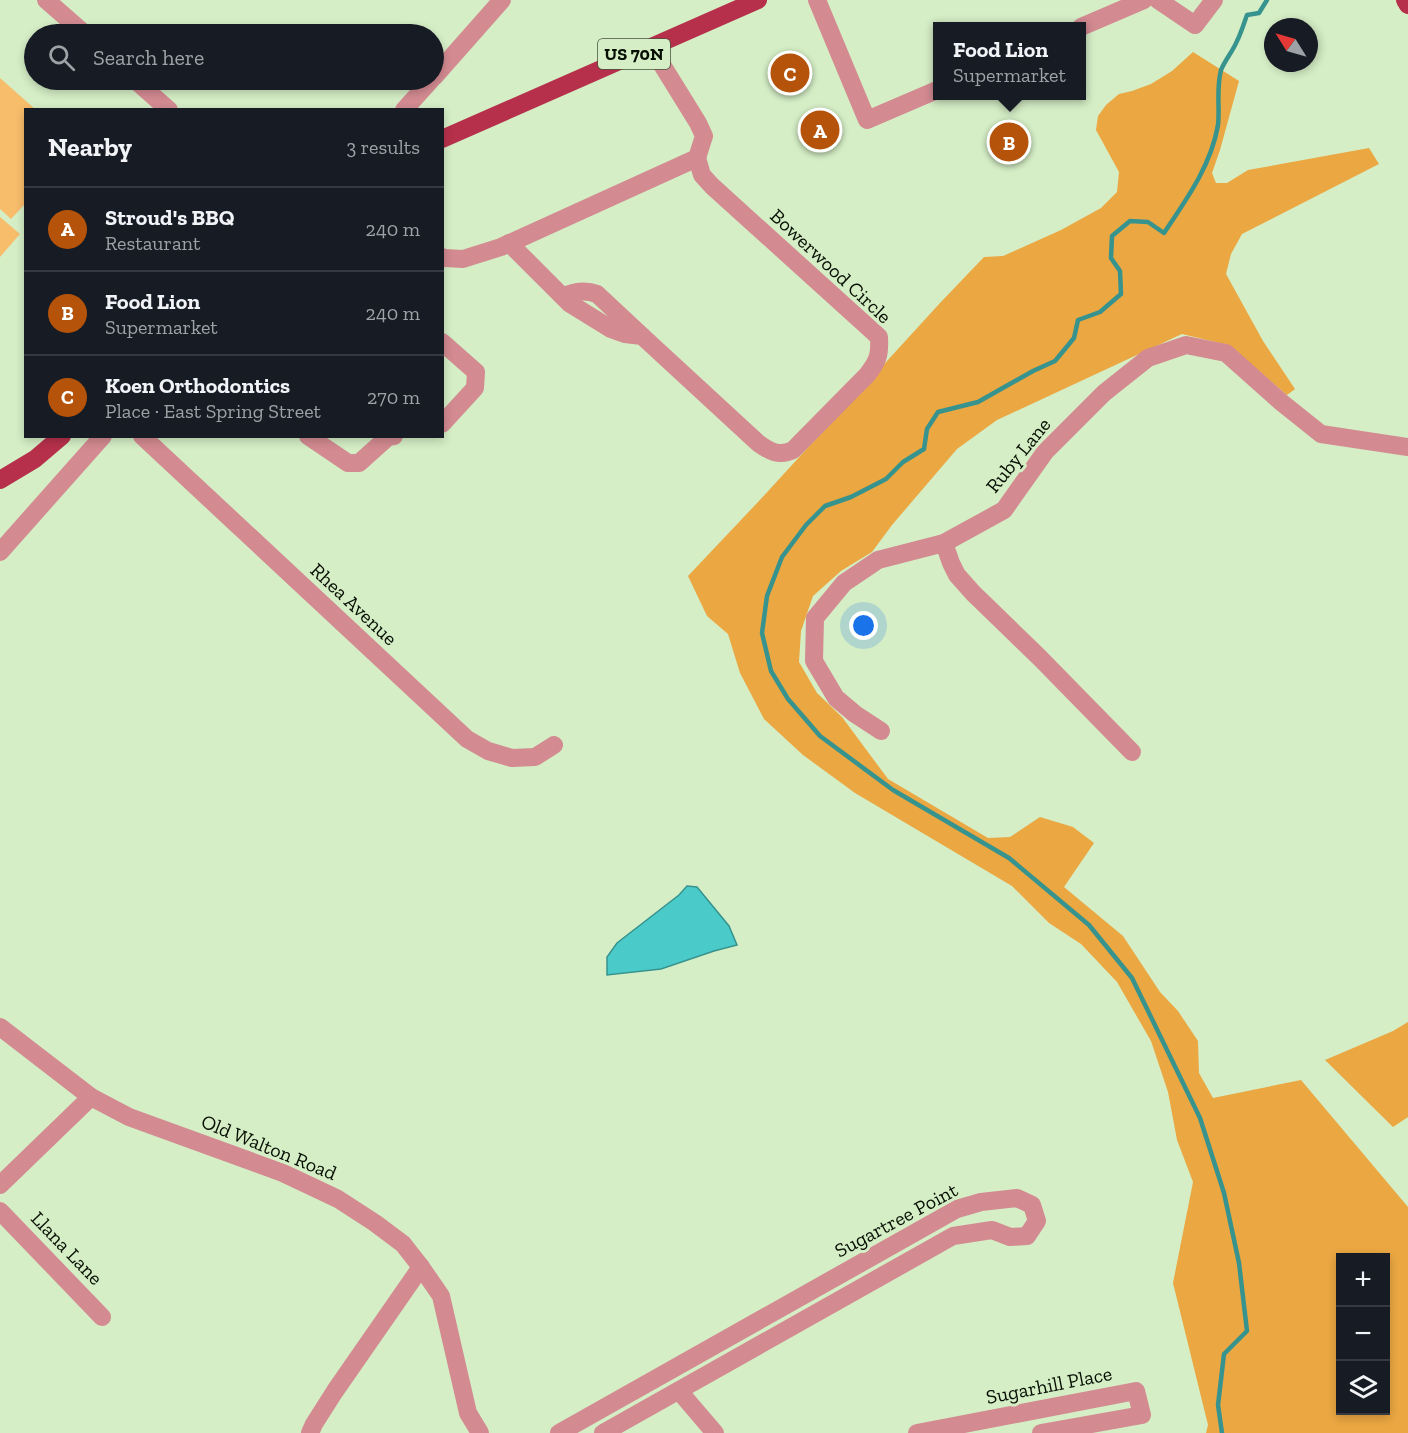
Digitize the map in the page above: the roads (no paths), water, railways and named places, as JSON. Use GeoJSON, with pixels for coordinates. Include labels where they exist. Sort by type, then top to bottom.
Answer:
{"type":"FeatureCollection","features":[{"type":"Feature","properties":{"kind":"main road","name":"US 70N"},"geometry":{"type":"LineString","coordinates":[[444,138],[758,0]]}},
{"type":"Feature","properties":{"kind":"main road"},"geometry":{"type":"LineString","coordinates":[[1405,0],[1408,5]]}},
{"type":"Feature","properties":{"kind":"main road"},"geometry":{"type":"LineString","coordinates":[[2,477],[35,459],[60,438]]}},
{"type":"Feature","properties":{"kind":"street"},"geometry":{"type":"LineString","coordinates":[[46,0],[74,24]]}},
{"type":"Feature","properties":{"kind":"street"},"geometry":{"type":"LineString","coordinates":[[444,65],[502,0]]}},
{"type":"Feature","properties":{"kind":"street"},"geometry":{"type":"LineString","coordinates":[[817,0],[867,120],[933,92]]}},
{"type":"Feature","properties":{"kind":"street"},"geometry":{"type":"LineString","coordinates":[[1086,25],[1144,0]]}},
{"type":"Feature","properties":{"kind":"street"},"geometry":{"type":"LineString","coordinates":[[1158,0],[1195,25],[1214,0]]}},
{"type":"Feature","properties":{"kind":"street"},"geometry":{"type":"LineString","coordinates":[[444,257],[463,259],[487,253],[697,158],[704,136],[651,47]]}},
{"type":"Feature","properties":{"kind":"street"},"geometry":{"type":"LineString","coordinates":[[146,90],[167,108]]}},
{"type":"Feature","properties":{"kind":"street"},"geometry":{"type":"LineString","coordinates":[[406,108],[422,90]]}},
{"type":"Feature","properties":{"kind":"street","name":"Bowerwood Circle"},"geometry":{"type":"LineString","coordinates":[[509,243],[568,303],[611,329],[642,336],[758,443],[779,454],[787,453],[793,450],[867,375],[877,362],[880,351],[879,338],[712,186],[702,175],[697,158]]}},
{"type":"Feature","properties":{"kind":"street"},"geometry":{"type":"LineString","coordinates":[[444,344],[476,372],[475,388],[444,422]]}},
{"type":"Feature","properties":{"kind":"street","name":"Ruby Lane"},"geometry":{"type":"LineString","coordinates":[[881,731],[836,698],[814,661],[815,618],[844,583],[878,560],[944,543],[1004,510],[1045,452],[1104,393],[1148,358],[1186,345],[1226,353],[1321,434],[1408,447]]}},
{"type":"Feature","properties":{"kind":"street"},"geometry":{"type":"LineString","coordinates":[[0,552],[101,438]]}},
{"type":"Feature","properties":{"kind":"street","name":"Rhea Avenue"},"geometry":{"type":"LineString","coordinates":[[144,438],[467,739],[488,751],[512,758],[535,757],[554,745]]}},
{"type":"Feature","properties":{"kind":"street"},"geometry":{"type":"LineString","coordinates":[[311,438],[348,464],[358,463],[387,438]]}},
{"type":"Feature","properties":{"kind":"street"},"geometry":{"type":"LineString","coordinates":[[944,543],[957,575],[973,593],[1132,752]]}},
{"type":"Feature","properties":{"kind":"street","name":"Old Walton Road"},"geometry":{"type":"LineString","coordinates":[[0,1028],[92,1097],[129,1117],[283,1173],[338,1200],[403,1244],[441,1296],[468,1413],[480,1433]]}},
{"type":"Feature","properties":{"kind":"street"},"geometry":{"type":"LineString","coordinates":[[0,1185],[92,1097]]}},
{"type":"Feature","properties":{"kind":"street","name":"Sugartree Point"},"geometry":{"type":"LineString","coordinates":[[559,1433],[957,1209],[981,1202],[1017,1198],[1032,1205],[1037,1221],[1027,1236],[1010,1237],[992,1230],[953,1236],[603,1433]]}},
{"type":"Feature","properties":{"kind":"street","name":"Llana Lane"},"geometry":{"type":"LineString","coordinates":[[0,1211],[102,1317]]}},
{"type":"Feature","properties":{"kind":"street"},"geometry":{"type":"LineString","coordinates":[[310,1433],[335,1391],[422,1267]]}},
{"type":"Feature","properties":{"kind":"street"},"geometry":{"type":"LineString","coordinates":[[679,1391],[715,1433]]}},
{"type":"Feature","properties":{"kind":"street","name":"Sugarhill Place"},"geometry":{"type":"LineString","coordinates":[[917,1433],[1136,1391],[1142,1415],[1041,1433]]}},
{"type":"Feature","properties":{"kind":"water"},"geometry":{"type":"Polygon","coordinates":[[[687,886],[697,887],[729,926],[737,945],[661,969],[607,975],[607,957],[617,943],[679,895],[687,886]]]}},
{"type":"Feature","properties":{"kind":"waterway"},"geometry":{"type":"LineString","coordinates":[[1222,1433],[1218,1405],[1224,1354],[1247,1331],[1239,1263],[1224,1193],[1200,1118],[1132,978],[1089,925],[1009,858],[893,790],[820,736],[788,699],[771,671],[762,633],[767,596],[782,557],[806,525],[825,506],[851,497],[886,479],[903,462],[924,449],[927,429],[938,412],[978,402],[1055,361],[1074,338],[1078,320],[1100,312],[1121,294],[1120,271],[1111,258],[1112,236],[1130,221],[1148,222],[1164,233],[1181,208],[1197,182],[1215,140],[1221,70],[1240,35],[1247,15],[1259,13],[1267,0]]}},
{"type":"Feature","properties":{"kind":"place","name":"Koen Orthodontics"},"geometry":{"type":"Point","coordinates":[790,73]}},
{"type":"Feature","properties":{"kind":"place","name":"Stroud's BBQ"},"geometry":{"type":"Point","coordinates":[820,130]}},
{"type":"Feature","properties":{"kind":"place","name":"Food Lion"},"geometry":{"type":"Point","coordinates":[1009,142]}}]}
